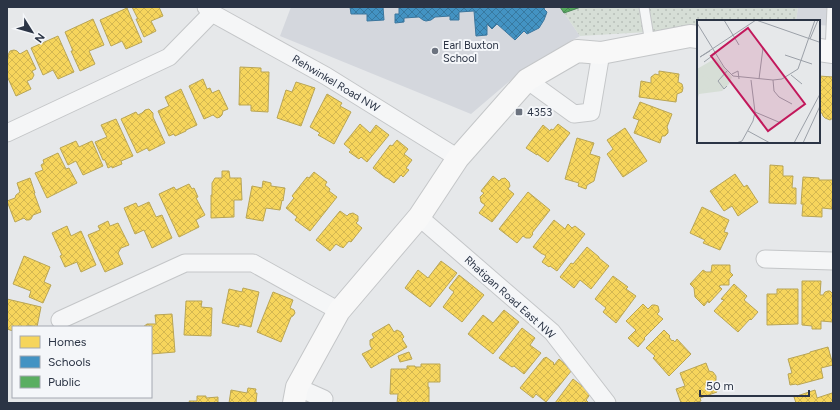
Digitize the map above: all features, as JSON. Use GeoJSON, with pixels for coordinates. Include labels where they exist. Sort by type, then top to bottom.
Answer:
{"type":"FeatureCollection","features":[{"type":"Feature","properties":{"kind":"street","name":"Rehwinkel Road NW"},"geometry":{"type":"LineString","coordinates":[[7,134],[169,57],[209,10],[326,76],[458,158]]}},
{"type":"Feature","properties":{"kind":"street"},"geometry":{"type":"LineString","coordinates":[[324,399],[295,395],[339,311],[419,217],[458,158],[527,80],[577,51],[601,53],[690,36],[697,37]]}},
{"type":"Feature","properties":{"kind":"street"},"geometry":{"type":"LineString","coordinates":[[527,80],[574,114],[591,112],[601,53]]}},
{"type":"Feature","properties":{"kind":"street","name":"Rhatigan Road East NW"},"geometry":{"type":"LineString","coordinates":[[419,217],[552,332],[607,403]]}},
{"type":"Feature","properties":{"kind":"street"},"geometry":{"type":"LineString","coordinates":[[765,259],[833,261]]}},
{"type":"Feature","properties":{"kind":"street"},"geometry":{"type":"LineString","coordinates":[[60,320],[185,263],[253,262],[339,311]]}},
{"type":"Feature","properties":{"kind":"lane"},"geometry":{"type":"LineString","coordinates":[[644,7],[650,44]]}},
{"type":"Feature","properties":{"kind":"lane"},"geometry":{"type":"LineString","coordinates":[[827,51],[832,7]]}},
{"type":"Feature","properties":{"kind":"shaded area","name":"Earl Buxton School"},"geometry":{"type":"Polygon","coordinates":[[[291,7],[560,7],[580,36],[526,67],[471,114],[280,36],[291,7]]]}},
{"type":"Feature","properties":{"kind":"shaded area"},"geometry":{"type":"Polygon","coordinates":[[[560,7],[798,7],[796,20],[697,20],[697,29],[580,36],[560,7]]]}},
{"type":"Feature","properties":{"kind":"shaded area"},"geometry":{"type":"Polygon","coordinates":[[[798,7],[833,7],[833,26],[820,25],[820,20],[796,20],[798,7]]]}},
{"type":"Feature","properties":{"kind":"building: Homes"},"geometry":{"type":"Polygon","coordinates":[[[132,7],[159,7],[163,16],[151,21],[156,31],[144,37],[132,7]]]}},
{"type":"Feature","properties":{"kind":"building: Homes"},"geometry":{"type":"Polygon","coordinates":[[[127,8],[142,42],[126,49],[122,41],[111,46],[100,20],[127,8]]]}},
{"type":"Feature","properties":{"kind":"building: Homes"},"geometry":{"type":"Polygon","coordinates":[[[93,19],[104,45],[89,51],[95,64],[80,71],[71,51],[73,51],[65,32],[93,19]]]}},
{"type":"Feature","properties":{"kind":"building: Homes"},"geometry":{"type":"Polygon","coordinates":[[[58,36],[74,72],[58,79],[53,70],[43,75],[31,48],[58,36]]]}},
{"type":"Feature","properties":{"kind":"building: Homes"},"geometry":{"type":"Polygon","coordinates":[[[14,50],[20,54],[27,50],[36,69],[32,71],[34,75],[32,79],[27,81],[31,89],[16,96],[7,76],[8,55],[10,51],[14,50]]]}},
{"type":"Feature","properties":{"kind":"building: Homes"},"geometry":{"type":"Polygon","coordinates":[[[240,67],[261,68],[261,72],[269,72],[268,112],[251,111],[251,105],[239,105],[240,67]]]}},
{"type":"Feature","properties":{"kind":"building: Homes"},"geometry":{"type":"Polygon","coordinates":[[[659,71],[679,74],[678,82],[682,84],[683,88],[682,92],[677,94],[676,102],[639,97],[641,81],[651,83],[651,77],[655,74],[659,75],[659,71]]]}},
{"type":"Feature","properties":{"kind":"building: Homes"},"geometry":{"type":"Polygon","coordinates":[[[820,76],[833,77],[833,118],[830,120],[825,118],[822,113],[820,113],[820,76]]]}},
{"type":"Feature","properties":{"kind":"building: Homes"},"geometry":{"type":"Polygon","coordinates":[[[203,79],[207,89],[210,88],[212,93],[219,90],[228,109],[223,111],[220,117],[217,118],[213,115],[204,119],[189,86],[203,79]]]}},
{"type":"Feature","properties":{"kind":"building: Homes"},"geometry":{"type":"Polygon","coordinates":[[[296,82],[315,88],[301,126],[277,118],[286,90],[292,92],[296,82]]]}},
{"type":"Feature","properties":{"kind":"building: Homes"},"geometry":{"type":"Polygon","coordinates":[[[181,89],[197,125],[175,136],[174,134],[169,136],[158,111],[169,106],[165,97],[181,89]]]}},
{"type":"Feature","properties":{"kind":"building: Homes"},"geometry":{"type":"Polygon","coordinates":[[[327,94],[342,103],[340,106],[351,112],[334,144],[318,135],[320,133],[310,127],[327,94]]]}},
{"type":"Feature","properties":{"kind":"building: Homes"},"geometry":{"type":"Polygon","coordinates":[[[640,102],[672,114],[667,127],[668,133],[665,136],[662,136],[660,143],[634,133],[639,120],[633,118],[640,102]]]}},
{"type":"Feature","properties":{"kind":"building: Homes"},"geometry":{"type":"Polygon","coordinates":[[[149,109],[153,113],[153,117],[165,143],[149,151],[147,148],[137,153],[121,119],[136,112],[138,115],[149,109]]]}},
{"type":"Feature","properties":{"kind":"building: Homes"},"geometry":{"type":"Polygon","coordinates":[[[116,119],[133,156],[121,161],[122,164],[108,168],[95,142],[107,137],[101,125],[116,119]]]}},
{"type":"Feature","properties":{"kind":"building: Homes"},"geometry":{"type":"Polygon","coordinates":[[[360,124],[370,133],[376,125],[389,135],[367,162],[361,157],[359,159],[349,152],[351,150],[344,144],[360,124]]]}},
{"type":"Feature","properties":{"kind":"building: Homes"},"geometry":{"type":"Polygon","coordinates":[[[558,124],[570,133],[548,162],[526,148],[543,125],[550,131],[551,129],[553,130],[558,124]]]}},
{"type":"Feature","properties":{"kind":"building: Homes"},"geometry":{"type":"Polygon","coordinates":[[[625,128],[647,161],[623,177],[607,154],[613,149],[607,140],[625,128]]]}},
{"type":"Feature","properties":{"kind":"building: Homes"},"geometry":{"type":"Polygon","coordinates":[[[577,138],[594,143],[590,154],[600,157],[594,181],[587,185],[586,189],[578,186],[579,183],[565,179],[577,138]]]}},
{"type":"Feature","properties":{"kind":"building: Homes"},"geometry":{"type":"Polygon","coordinates":[[[397,140],[408,149],[404,154],[412,160],[406,168],[409,170],[403,177],[401,175],[394,183],[373,168],[390,145],[392,146],[397,140]]]}},
{"type":"Feature","properties":{"kind":"building: Homes"},"geometry":{"type":"Polygon","coordinates":[[[76,141],[79,147],[92,141],[103,166],[83,175],[76,161],[68,165],[60,148],[76,141]]]}},
{"type":"Feature","properties":{"kind":"building: Homes"},"geometry":{"type":"Polygon","coordinates":[[[58,153],[66,169],[69,168],[77,183],[47,198],[35,173],[43,170],[41,165],[44,163],[43,160],[58,153]]]}},
{"type":"Feature","properties":{"kind":"building: Homes"},"geometry":{"type":"Polygon","coordinates":[[[770,165],[783,166],[783,176],[793,176],[792,188],[796,188],[796,204],[769,203],[770,165]]]}},
{"type":"Feature","properties":{"kind":"building: Homes"},"geometry":{"type":"Polygon","coordinates":[[[222,171],[229,171],[230,178],[241,178],[242,200],[234,200],[234,217],[211,218],[212,183],[215,178],[222,178],[222,171]]]}},
{"type":"Feature","properties":{"kind":"building: Homes"},"geometry":{"type":"Polygon","coordinates":[[[314,172],[327,182],[325,185],[330,189],[329,191],[337,197],[310,231],[295,220],[297,217],[286,208],[294,198],[292,196],[307,177],[309,178],[314,172]]]}},
{"type":"Feature","properties":{"kind":"building: Homes"},"geometry":{"type":"Polygon","coordinates":[[[735,174],[744,187],[747,185],[758,202],[738,216],[732,206],[724,211],[710,191],[735,174]]]}},
{"type":"Feature","properties":{"kind":"building: Homes"},"geometry":{"type":"Polygon","coordinates":[[[493,176],[499,181],[505,178],[509,182],[510,186],[508,189],[514,194],[492,222],[479,213],[485,205],[481,202],[480,197],[484,193],[481,191],[493,176]]]}},
{"type":"Feature","properties":{"kind":"building: Homes"},"geometry":{"type":"Polygon","coordinates":[[[803,177],[819,178],[819,180],[833,180],[832,209],[822,208],[822,217],[802,216],[803,204],[801,204],[803,177]]]}},
{"type":"Feature","properties":{"kind":"building: Homes"},"geometry":{"type":"Polygon","coordinates":[[[30,178],[41,212],[33,215],[29,220],[24,218],[15,222],[7,201],[15,198],[20,192],[17,183],[30,178]]]}},
{"type":"Feature","properties":{"kind":"building: Homes"},"geometry":{"type":"Polygon","coordinates":[[[263,181],[271,183],[271,186],[285,188],[280,210],[266,208],[263,221],[246,218],[252,186],[262,188],[263,181]]]}},
{"type":"Feature","properties":{"kind":"building: Homes"},"geometry":{"type":"Polygon","coordinates":[[[189,184],[192,189],[194,188],[198,197],[196,198],[205,215],[196,220],[199,227],[179,237],[159,194],[174,187],[176,190],[189,184]]]}},
{"type":"Feature","properties":{"kind":"building: Homes"},"geometry":{"type":"Polygon","coordinates":[[[528,192],[550,210],[532,233],[533,234],[530,238],[523,236],[517,243],[499,229],[528,192]]]}},
{"type":"Feature","properties":{"kind":"building: Homes"},"geometry":{"type":"Polygon","coordinates":[[[149,202],[156,217],[162,215],[172,238],[152,248],[144,230],[135,234],[124,208],[136,203],[138,207],[149,202]]]}},
{"type":"Feature","properties":{"kind":"building: Homes"},"geometry":{"type":"Polygon","coordinates":[[[702,207],[729,220],[724,232],[728,233],[720,250],[703,243],[705,240],[690,233],[702,207]]]}},
{"type":"Feature","properties":{"kind":"building: Homes"},"geometry":{"type":"Polygon","coordinates":[[[340,211],[347,216],[353,213],[358,216],[358,221],[356,223],[362,228],[351,242],[349,241],[343,248],[336,244],[330,251],[316,240],[340,211]]]}},
{"type":"Feature","properties":{"kind":"building: Homes"},"geometry":{"type":"Polygon","coordinates":[[[554,220],[565,229],[568,224],[572,228],[575,226],[585,234],[557,271],[542,262],[546,256],[533,247],[554,220]]]}},
{"type":"Feature","properties":{"kind":"building: Homes"},"geometry":{"type":"Polygon","coordinates":[[[108,221],[110,226],[118,223],[129,245],[121,248],[118,253],[123,264],[105,272],[88,235],[100,230],[98,226],[108,221]]]}},
{"type":"Feature","properties":{"kind":"building: Homes"},"geometry":{"type":"Polygon","coordinates":[[[67,226],[71,236],[81,231],[96,265],[81,272],[77,262],[65,267],[60,256],[62,255],[52,233],[67,226]]]}},
{"type":"Feature","properties":{"kind":"building: Homes"},"geometry":{"type":"Polygon","coordinates":[[[587,247],[609,266],[591,289],[580,280],[574,288],[560,277],[587,247]]]}},
{"type":"Feature","properties":{"kind":"building: Homes"},"geometry":{"type":"Polygon","coordinates":[[[24,256],[50,267],[44,282],[51,285],[43,303],[29,297],[31,291],[13,284],[24,256]]]}},
{"type":"Feature","properties":{"kind":"building: Homes"},"geometry":{"type":"Polygon","coordinates":[[[441,261],[457,273],[430,307],[405,288],[418,270],[428,278],[441,261]]]}},
{"type":"Feature","properties":{"kind":"building: Homes"},"geometry":{"type":"Polygon","coordinates":[[[712,265],[730,265],[730,272],[733,275],[729,279],[729,285],[719,286],[722,289],[709,303],[708,301],[704,306],[695,297],[694,288],[690,284],[703,270],[706,272],[711,272],[712,265]]]}},
{"type":"Feature","properties":{"kind":"building: Homes"},"geometry":{"type":"Polygon","coordinates":[[[459,275],[484,295],[462,322],[443,307],[454,292],[449,288],[459,275]]]}},
{"type":"Feature","properties":{"kind":"building: Homes"},"geometry":{"type":"Polygon","coordinates":[[[613,276],[628,287],[626,289],[636,296],[616,323],[603,312],[606,308],[595,299],[613,276]]]}},
{"type":"Feature","properties":{"kind":"building: Homes"},"geometry":{"type":"Polygon","coordinates":[[[802,281],[821,281],[820,295],[823,295],[828,291],[833,294],[833,322],[821,321],[821,329],[812,329],[812,326],[802,325],[802,281]]]}},
{"type":"Feature","properties":{"kind":"building: Homes"},"geometry":{"type":"Polygon","coordinates":[[[734,284],[747,296],[744,300],[758,312],[738,332],[714,311],[724,300],[721,299],[734,284]]]}},
{"type":"Feature","properties":{"kind":"building: Homes"},"geometry":{"type":"Polygon","coordinates":[[[243,288],[259,292],[251,327],[239,324],[239,327],[222,323],[229,289],[242,292],[243,288]]]}},
{"type":"Feature","properties":{"kind":"building: Homes"},"geometry":{"type":"Polygon","coordinates":[[[777,289],[798,289],[798,324],[767,325],[767,294],[777,294],[777,289]]]}},
{"type":"Feature","properties":{"kind":"building: Homes"},"geometry":{"type":"Polygon","coordinates":[[[273,292],[293,300],[290,308],[294,310],[295,313],[291,317],[281,342],[257,332],[273,292]]]}},
{"type":"Feature","properties":{"kind":"building: Homes"},"geometry":{"type":"Polygon","coordinates":[[[7,299],[41,307],[37,326],[12,326],[12,331],[7,329],[7,299]]]}},
{"type":"Feature","properties":{"kind":"building: Homes"},"geometry":{"type":"Polygon","coordinates":[[[186,301],[202,301],[201,307],[212,308],[211,336],[184,335],[186,301]]]}},
{"type":"Feature","properties":{"kind":"building: Homes"},"geometry":{"type":"Polygon","coordinates":[[[643,304],[648,309],[652,305],[658,306],[659,312],[657,314],[663,319],[644,338],[645,339],[638,347],[628,338],[636,330],[626,321],[643,304]]]}},
{"type":"Feature","properties":{"kind":"building: Homes"},"geometry":{"type":"Polygon","coordinates":[[[504,310],[519,322],[493,354],[468,334],[483,315],[493,323],[504,310]]]}},
{"type":"Feature","properties":{"kind":"building: Homes"},"geometry":{"type":"Polygon","coordinates":[[[172,314],[175,352],[152,354],[152,326],[144,326],[147,324],[156,324],[155,315],[172,314]]]}},
{"type":"Feature","properties":{"kind":"building: Homes"},"geometry":{"type":"Polygon","coordinates":[[[389,324],[394,332],[397,330],[401,332],[404,337],[402,339],[407,347],[371,368],[362,354],[372,349],[370,340],[374,338],[372,334],[389,324]]]}},
{"type":"Feature","properties":{"kind":"building: Homes"},"geometry":{"type":"Polygon","coordinates":[[[522,328],[535,338],[530,345],[541,353],[524,374],[514,366],[512,367],[499,358],[522,328]]]}},
{"type":"Feature","properties":{"kind":"building: Homes"},"geometry":{"type":"Polygon","coordinates":[[[664,330],[670,336],[669,337],[672,341],[673,340],[675,342],[677,339],[691,354],[669,376],[653,358],[655,356],[646,348],[664,330]]]}},
{"type":"Feature","properties":{"kind":"building: Homes"},"geometry":{"type":"Polygon","coordinates":[[[828,347],[833,365],[821,368],[823,378],[797,385],[790,385],[788,374],[792,373],[788,359],[828,347]]]}},
{"type":"Feature","properties":{"kind":"building: Homes"},"geometry":{"type":"Polygon","coordinates":[[[409,352],[412,359],[400,362],[398,356],[409,352]]]}},
{"type":"Feature","properties":{"kind":"building: Homes"},"geometry":{"type":"Polygon","coordinates":[[[546,357],[554,363],[554,365],[559,359],[572,370],[546,402],[536,394],[533,398],[520,388],[546,357]]]}},
{"type":"Feature","properties":{"kind":"building: Homes"},"geometry":{"type":"Polygon","coordinates":[[[706,363],[709,371],[713,372],[716,376],[716,381],[713,383],[717,392],[700,398],[701,401],[694,403],[681,403],[676,389],[685,386],[680,373],[706,363]]]}},
{"type":"Feature","properties":{"kind":"building: Homes"},"geometry":{"type":"Polygon","coordinates":[[[421,364],[440,364],[440,382],[428,382],[429,403],[397,403],[398,394],[390,394],[391,369],[407,369],[407,366],[421,367],[421,364]]]}},
{"type":"Feature","properties":{"kind":"building: Homes"},"geometry":{"type":"Polygon","coordinates":[[[573,379],[591,393],[586,400],[589,403],[555,403],[573,379]]]}},
{"type":"Feature","properties":{"kind":"building: Homes"},"geometry":{"type":"Polygon","coordinates":[[[248,388],[256,389],[256,402],[258,403],[229,403],[231,390],[247,393],[248,388]]]}},
{"type":"Feature","properties":{"kind":"building: Homes"},"geometry":{"type":"Polygon","coordinates":[[[815,390],[817,398],[832,393],[833,403],[796,403],[794,397],[815,390]]]}},
{"type":"Feature","properties":{"kind":"building: Homes"},"geometry":{"type":"Polygon","coordinates":[[[197,396],[206,396],[206,398],[218,397],[218,403],[190,403],[189,401],[197,401],[197,396]]]}},
{"type":"Feature","properties":{"kind":"building: Schools"},"geometry":{"type":"Polygon","coordinates":[[[350,7],[383,7],[384,20],[367,21],[367,14],[351,14],[350,7]]]}},
{"type":"Feature","properties":{"kind":"building: Schools"},"geometry":{"type":"Polygon","coordinates":[[[399,7],[545,7],[544,9],[547,12],[539,28],[527,34],[524,31],[515,40],[497,24],[492,29],[487,24],[487,35],[476,36],[474,11],[459,12],[459,20],[450,20],[450,16],[435,17],[426,21],[419,17],[404,18],[404,22],[395,23],[395,14],[399,14],[399,7]]]}},
{"type":"Feature","properties":{"kind":"building: Public"},"geometry":{"type":"Polygon","coordinates":[[[560,7],[581,7],[564,13],[560,7]]]}},
{"type":"Feature","properties":{"kind":"place","name":"Earl Buxton School"},"geometry":{"type":"Point","coordinates":[435,51]}},
{"type":"Feature","properties":{"kind":"place","name":"4353"},"geometry":{"type":"Point","coordinates":[519,112]}}]}
